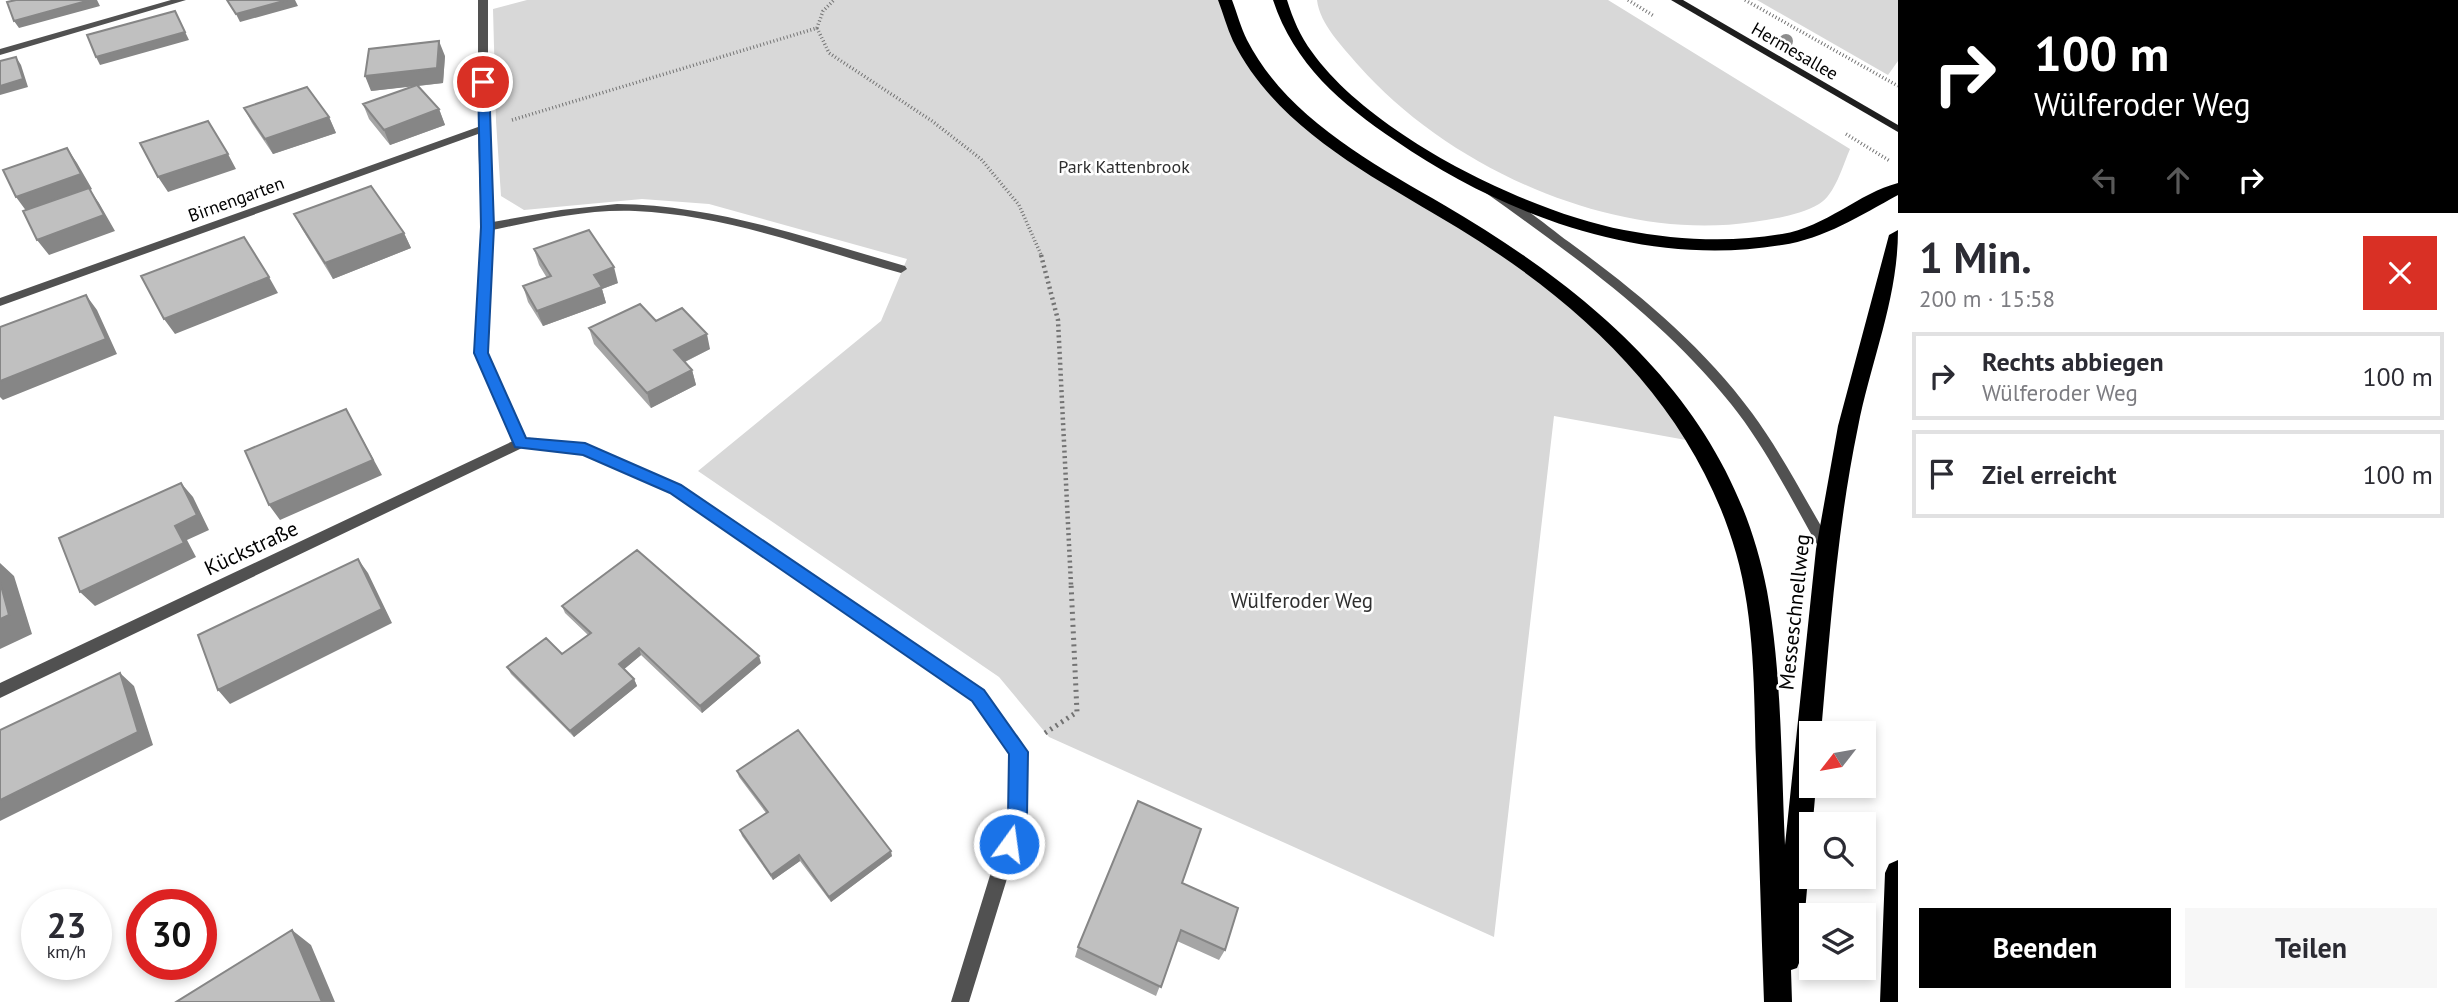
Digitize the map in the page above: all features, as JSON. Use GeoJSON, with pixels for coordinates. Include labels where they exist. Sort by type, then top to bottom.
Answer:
{"type":"FeatureCollection","features":[{"type":"Feature","properties":{"kind":"highway"},"geometry":{"type":"LineString","coordinates":[[1225,0],[1243,48],[1280,96],[1305,120],[1369,167],[1508,252],[1581,305],[1645,366],[1697,442],[1723,490],[1749,554],[1763,628],[1781,1002]]}},
{"type":"Feature","properties":{"kind":"highway"},"geometry":{"type":"LineString","coordinates":[[1280,0],[1296,39],[1312,64],[1333,86],[1399,137],[1484,187],[1572,222],[1615,232],[1699,244],[1782,240],[1838,222],[1896,189]]}},
{"type":"Feature","properties":{"kind":"highway","name":"Messeschnellweg"},"geometry":{"type":"LineString","coordinates":[[1781,1002],[1827,549],[1848,426],[1898,235]]}},
{"type":"Feature","properties":{"kind":"highway"},"geometry":{"type":"LineString","coordinates":[[1895,1002],[1898,873]]}},
{"type":"Feature","properties":{"kind":"main road","name":"Hermesallee"},"geometry":{"type":"LineString","coordinates":[[1676,0],[1898,129]]}},
{"type":"Feature","properties":{"kind":"street"},"geometry":{"type":"LineString","coordinates":[[0,52],[181,0]]}},
{"type":"Feature","properties":{"kind":"street"},"geometry":{"type":"LineString","coordinates":[[483,0],[483,129],[488,227],[481,353],[521,443],[585,449],[676,489],[978,696],[1018,752],[1017,817],[960,1002]]}},
{"type":"Feature","properties":{"kind":"street","name":"Birnengarten"},"geometry":{"type":"LineString","coordinates":[[0,302],[483,129]]}},
{"type":"Feature","properties":{"kind":"street"},"geometry":{"type":"LineString","coordinates":[[1484,187],[1591,263],[1660,320],[1736,401],[1827,549]]}},
{"type":"Feature","properties":{"kind":"street"},"geometry":{"type":"LineString","coordinates":[[488,227],[580,211],[634,208],[701,214],[901,270]]}},
{"type":"Feature","properties":{"kind":"street","name":"Kückstraße"},"geometry":{"type":"LineString","coordinates":[[0,691],[521,443]]}},
{"type":"Feature","properties":{"kind":"path"},"geometry":{"type":"LineString","coordinates":[[834,0],[822,10],[817,28],[829,53],[988,165],[1019,205],[1044,262],[1058,320],[1061,358],[1077,712],[1018,752]]}},
{"type":"Feature","properties":{"kind":"path"},"geometry":{"type":"LineString","coordinates":[[1745,0],[1898,86]]}},
{"type":"Feature","properties":{"kind":"path"},"geometry":{"type":"LineString","coordinates":[[483,129],[817,28]]}},
{"type":"Feature","properties":{"kind":"green space"},"geometry":{"type":"Polygon","coordinates":[[[527,0],[1225,0],[1243,48],[1305,120],[1581,305],[1697,442],[1554,416],[1494,937],[1049,737],[999,677],[698,471],[881,321],[907,259],[709,204],[642,199],[524,210],[501,196],[493,9],[527,0]]]}},
{"type":"Feature","properties":{"kind":"green space"},"geometry":{"type":"Polygon","coordinates":[[[1317,0],[1608,0],[1850,149],[1838,179],[1825,200],[1812,208],[1787,216],[1700,226],[1646,221],[1592,209],[1538,190],[1487,166],[1440,137],[1396,103],[1359,66],[1327,27],[1317,0]]]}},
{"type":"Feature","properties":{"kind":"green space"},"geometry":{"type":"Polygon","coordinates":[[[1757,0],[1898,0],[1898,61],[1888,75],[1757,0]]]}},
{"type":"Feature","properties":{"kind":"building"},"geometry":{"type":"Polygon","coordinates":[[[90,0],[14,21],[7,2],[90,0]]]}},
{"type":"Feature","properties":{"kind":"building"},"geometry":{"type":"Polygon","coordinates":[[[227,0],[287,0],[236,14],[227,0]]]}},
{"type":"Feature","properties":{"kind":"building"},"geometry":{"type":"Polygon","coordinates":[[[175,11],[185,32],[96,57],[87,35],[175,11]]]}},
{"type":"Feature","properties":{"kind":"building"},"geometry":{"type":"Polygon","coordinates":[[[439,41],[437,68],[365,76],[369,49],[439,41]]]}},
{"type":"Feature","properties":{"kind":"building"},"geometry":{"type":"Polygon","coordinates":[[[16,57],[23,79],[0,86],[0,61],[16,57]]]}},
{"type":"Feature","properties":{"kind":"building"},"geometry":{"type":"Polygon","coordinates":[[[417,85],[439,109],[384,130],[363,104],[417,85]]]}},
{"type":"Feature","properties":{"kind":"building"},"geometry":{"type":"Polygon","coordinates":[[[307,87],[329,117],[265,139],[244,108],[307,87]]]}},
{"type":"Feature","properties":{"kind":"building"},"geometry":{"type":"Polygon","coordinates":[[[208,121],[228,154],[158,177],[140,143],[208,121]]]}},
{"type":"Feature","properties":{"kind":"building"},"geometry":{"type":"Polygon","coordinates":[[[67,148],[81,174],[16,197],[3,170],[67,148]]]}},
{"type":"Feature","properties":{"kind":"building"},"geometry":{"type":"Polygon","coordinates":[[[371,186],[404,233],[325,263],[294,214],[371,186]]]}},
{"type":"Feature","properties":{"kind":"building"},"geometry":{"type":"Polygon","coordinates":[[[89,188],[104,215],[37,240],[23,211],[89,188]]]}},
{"type":"Feature","properties":{"kind":"building"},"geometry":{"type":"Polygon","coordinates":[[[589,230],[614,267],[594,275],[602,287],[537,311],[523,286],[551,276],[534,249],[589,230]]]}},
{"type":"Feature","properties":{"kind":"building"},"geometry":{"type":"Polygon","coordinates":[[[244,237],[269,277],[164,319],[141,276],[244,237]]]}},
{"type":"Feature","properties":{"kind":"building"},"geometry":{"type":"Polygon","coordinates":[[[86,295],[106,339],[0,381],[0,327],[86,295]]]}},
{"type":"Feature","properties":{"kind":"building"},"geometry":{"type":"Polygon","coordinates":[[[640,304],[656,321],[682,308],[707,334],[674,350],[692,370],[647,393],[589,328],[640,304]]]}},
{"type":"Feature","properties":{"kind":"building"},"geometry":{"type":"Polygon","coordinates":[[[346,409],[373,460],[269,505],[245,451],[346,409]]]}},
{"type":"Feature","properties":{"kind":"building"},"geometry":{"type":"Polygon","coordinates":[[[181,483],[197,515],[175,526],[184,543],[80,592],[59,538],[181,483]]]}},
{"type":"Feature","properties":{"kind":"building"},"geometry":{"type":"Polygon","coordinates":[[[637,550],[759,656],[700,706],[639,648],[619,664],[634,679],[570,731],[507,667],[546,638],[562,654],[591,633],[562,606],[637,550]]]}},
{"type":"Feature","properties":{"kind":"building"},"geometry":{"type":"Polygon","coordinates":[[[358,559],[382,609],[218,690],[198,635],[358,559]]]}},
{"type":"Feature","properties":{"kind":"building"},"geometry":{"type":"Polygon","coordinates":[[[0,582],[9,615],[0,619],[0,582]]]}},
{"type":"Feature","properties":{"kind":"building"},"geometry":{"type":"Polygon","coordinates":[[[120,673],[138,732],[0,800],[0,730],[120,673]]]}},
{"type":"Feature","properties":{"kind":"building"},"geometry":{"type":"Polygon","coordinates":[[[798,730],[891,851],[829,897],[799,855],[771,875],[740,830],[768,812],[737,771],[798,730]]]}},
{"type":"Feature","properties":{"kind":"building"},"geometry":{"type":"Polygon","coordinates":[[[1138,801],[1201,829],[1182,883],[1238,908],[1225,950],[1181,930],[1161,987],[1078,947],[1138,801]]]}},
{"type":"Feature","properties":{"kind":"building"},"geometry":{"type":"Polygon","coordinates":[[[292,930],[322,1002],[176,1002],[211,980],[217,980],[217,977],[292,930]]]}},
{"type":"Feature","properties":{"kind":"route"},"geometry":{"type":"LineString","coordinates":[[483,82],[488,227],[481,353],[521,443],[585,449],[676,489],[978,696],[1018,752],[1017,817],[1009,844]]}},
{"type":"Feature","properties":{"kind":"park label","name":"Park Kattenbrook"},"geometry":{"type":"Point","coordinates":[1124,166]}},
{"type":"Feature","properties":{"kind":"park label","name":"Wülferoder Weg"},"geometry":{"type":"Point","coordinates":[1302,600]}}]}
